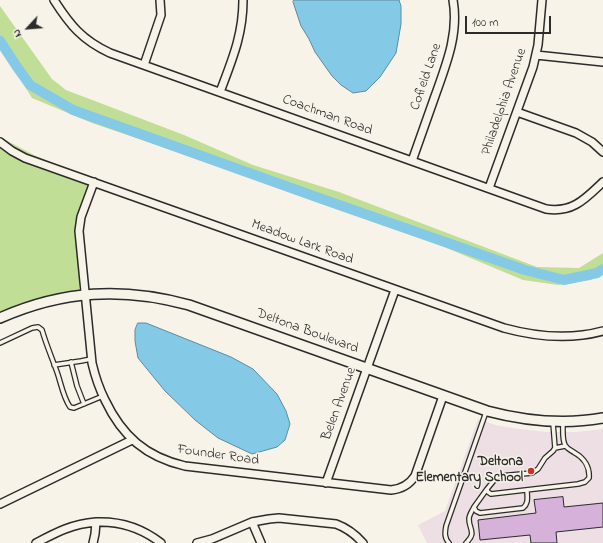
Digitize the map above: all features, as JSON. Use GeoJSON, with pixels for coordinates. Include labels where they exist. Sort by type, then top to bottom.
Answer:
{"type":"FeatureCollection","features":[{"type":"Feature","properties":{"kind":"main road","name":"Deltona Boulevard"},"geometry":{"type":"LineString","coordinates":[[0,318],[29,306],[85,294],[133,294],[171,300],[486,411],[521,419],[553,422],[603,418]]}},
{"type":"Feature","properties":{"kind":"street","name":"Coachman Road"},"geometry":{"type":"LineString","coordinates":[[54,0],[72,26],[88,40],[110,53],[546,208],[554,210],[568,208],[581,202],[603,182]]}},
{"type":"Feature","properties":{"kind":"street"},"geometry":{"type":"LineString","coordinates":[[144,65],[161,15],[160,0]]}},
{"type":"Feature","properties":{"kind":"street"},"geometry":{"type":"LineString","coordinates":[[220,92],[236,51],[242,25],[243,0]]}},
{"type":"Feature","properties":{"kind":"street","name":"Cofield Lane"},"geometry":{"type":"LineString","coordinates":[[412,161],[450,55],[455,16],[453,0]]}},
{"type":"Feature","properties":{"kind":"street","name":"Philadelphia Avenue"},"geometry":{"type":"LineString","coordinates":[[489,188],[533,67],[538,45],[542,0]]}},
{"type":"Feature","properties":{"kind":"street"},"geometry":{"type":"LineString","coordinates":[[536,55],[603,62]]}},
{"type":"Feature","properties":{"kind":"street"},"geometry":{"type":"LineString","coordinates":[[517,112],[576,133],[592,142],[603,152]]}},
{"type":"Feature","properties":{"kind":"street","name":"Meadow Lark Road"},"geometry":{"type":"LineString","coordinates":[[0,142],[25,158],[504,328],[548,337],[579,336],[603,331]]}},
{"type":"Feature","properties":{"kind":"street","name":"Founder Road"},"geometry":{"type":"LineString","coordinates":[[94,182],[80,223],[79,231],[91,359],[94,375],[103,396],[122,430],[132,440],[152,455],[162,460],[185,466],[390,490],[401,488],[407,485],[415,476],[443,396]]}},
{"type":"Feature","properties":{"kind":"street","name":"Belen Avenue"},"geometry":{"type":"LineString","coordinates":[[326,483],[395,290]]}},
{"type":"Feature","properties":{"kind":"street"},"geometry":{"type":"LineString","coordinates":[[0,504],[132,440]]}},
{"type":"Feature","properties":{"kind":"street"},"geometry":{"type":"LineString","coordinates":[[196,543],[212,539],[252,522],[269,518],[336,524],[350,531],[363,543]]}},
{"type":"Feature","properties":{"kind":"street"},"geometry":{"type":"LineString","coordinates":[[93,543],[96,522]]}},
{"type":"Feature","properties":{"kind":"street"},"geometry":{"type":"LineString","coordinates":[[36,543],[75,525],[96,522],[125,524],[146,532],[161,543]]}},
{"type":"Feature","properties":{"kind":"street"},"geometry":{"type":"LineString","coordinates":[[252,522],[261,543]]}},
{"type":"Feature","properties":{"kind":"lane"},"geometry":{"type":"LineString","coordinates":[[0,343],[32,328],[38,327],[42,330],[67,403],[70,407],[74,408],[103,396]]}},
{"type":"Feature","properties":{"kind":"lane"},"geometry":{"type":"LineString","coordinates":[[54,365],[81,362],[91,359]]}},
{"type":"Feature","properties":{"kind":"lane"},"geometry":{"type":"LineString","coordinates":[[71,362],[77,386],[84,404]]}},
{"type":"Feature","properties":{"kind":"lane"},"geometry":{"type":"LineString","coordinates":[[449,543],[446,539],[446,526],[486,411]]}},
{"type":"Feature","properties":{"kind":"lane"},"geometry":{"type":"LineString","coordinates":[[553,422],[555,448]]}},
{"type":"Feature","properties":{"kind":"lane"},"geometry":{"type":"LineString","coordinates":[[487,489],[490,494],[585,482],[589,478],[590,473],[588,466],[584,460],[565,446],[563,422]]}},
{"type":"Feature","properties":{"kind":"lane"},"geometry":{"type":"LineString","coordinates":[[466,543],[470,539],[472,532],[469,521],[470,515],[474,507],[496,478],[500,476],[532,473],[538,469],[545,458],[555,448],[565,446]]}},
{"type":"Feature","properties":{"kind":"lane"},"geometry":{"type":"LineString","coordinates":[[474,507],[480,513],[523,508],[527,502],[527,490]]}},
{"type":"Feature","properties":{"kind":"shaded area","name":"Deltona Elementary School"},"geometry":{"type":"Polygon","coordinates":[[[478,419],[495,425],[547,432],[576,432],[603,429],[603,543],[427,543],[418,525],[445,511],[478,419]]]}},
{"type":"Feature","properties":{"kind":"green space"},"geometry":{"type":"Polygon","coordinates":[[[0,6],[52,79],[66,90],[184,135],[253,165],[339,192],[537,267],[579,268],[603,253],[603,271],[591,280],[558,285],[523,280],[387,223],[92,123],[32,98],[0,46],[0,6]]]}},
{"type":"Feature","properties":{"kind":"green space"},"geometry":{"type":"Polygon","coordinates":[[[0,137],[34,155],[94,180],[74,230],[80,270],[79,292],[0,315],[0,137]]]}},
{"type":"Feature","properties":{"kind":"water"},"geometry":{"type":"Polygon","coordinates":[[[294,0],[399,0],[401,6],[401,24],[396,53],[380,77],[366,91],[353,93],[341,85],[332,76],[315,52],[301,26],[293,2],[294,0]]]}},
{"type":"Feature","properties":{"kind":"water"},"geometry":{"type":"Polygon","coordinates":[[[138,323],[146,323],[231,357],[253,369],[277,394],[286,411],[290,424],[285,440],[277,447],[252,454],[218,438],[195,420],[165,391],[138,358],[135,330],[138,323]]]}},
{"type":"Feature","properties":{"kind":"building"},"geometry":{"type":"Polygon","coordinates":[[[563,497],[564,507],[603,503],[603,527],[556,532],[557,543],[531,543],[530,535],[480,540],[478,520],[536,513],[534,500],[563,497]]]}},
{"type":"Feature","properties":{"kind":"waterway"},"geometry":{"type":"LineString","coordinates":[[0,41],[30,85],[73,110],[525,270],[564,280],[597,273],[603,269]]}},
{"type":"Feature","properties":{"kind":"place","name":"Deltona Elementary School"},"geometry":{"type":"Point","coordinates":[531,471]}}]}
